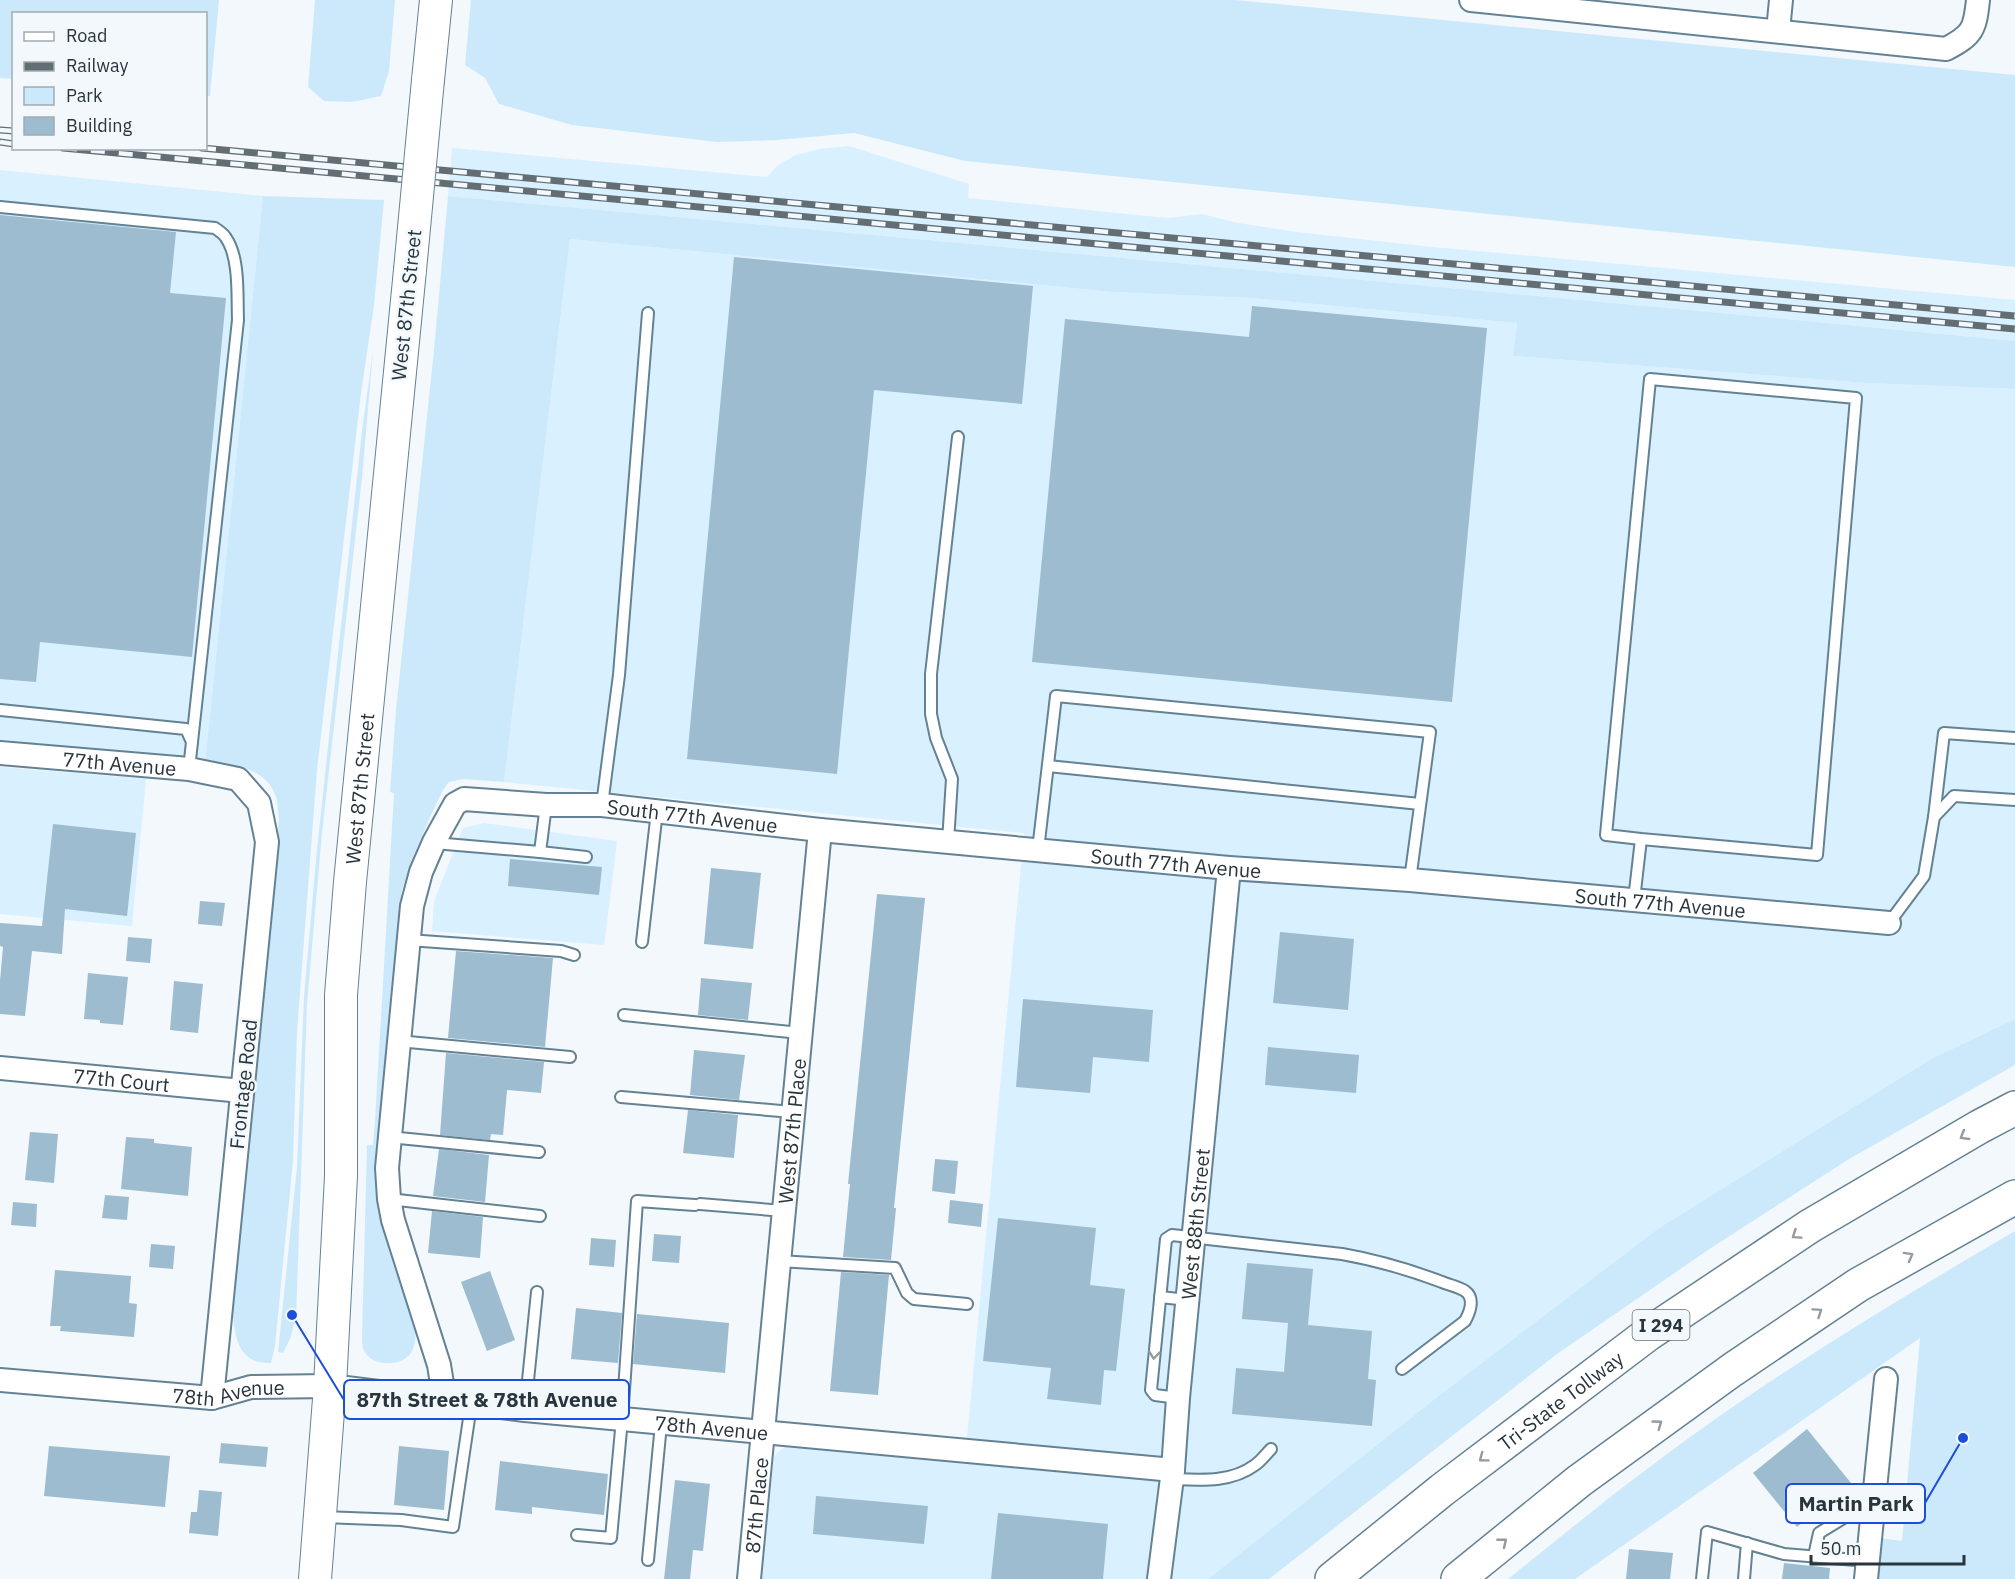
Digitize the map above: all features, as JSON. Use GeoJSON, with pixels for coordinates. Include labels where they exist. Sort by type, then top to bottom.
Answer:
{"type":"FeatureCollection","features":[{"type":"Feature","properties":{"kind":"highway","name":"Tri-State Tollway"},"geometry":{"type":"LineString","coordinates":[[1332,1579],[1442,1490],[1648,1334],[1810,1226],[2015,1108]]}},
{"type":"Feature","properties":{"kind":"highway"},"geometry":{"type":"LineString","coordinates":[[1458,1579],[1579,1481],[1742,1364],[1858,1285],[2015,1197]]}},
{"type":"Feature","properties":{"kind":"main road","name":"West 87th Street"},"geometry":{"type":"LineString","coordinates":[[315,1579],[330,1386],[340,1176],[342,984],[436,0]]}},
{"type":"Feature","properties":{"kind":"street"},"geometry":{"type":"LineString","coordinates":[[1471,0],[1609,7],[1778,31],[1946,49],[1964,40],[1975,24],[1978,0]]}},
{"type":"Feature","properties":{"kind":"street"},"geometry":{"type":"LineString","coordinates":[[1778,31],[1781,0]]}},
{"type":"Feature","properties":{"kind":"street","name":"77th Avenue"},"geometry":{"type":"LineString","coordinates":[[0,753],[189,769],[238,779]]}},
{"type":"Feature","properties":{"kind":"street","name":"Frontage Road"},"geometry":{"type":"LineString","coordinates":[[212,1398],[267,842],[259,803],[238,779]]}},
{"type":"Feature","properties":{"kind":"street","name":"South 77th Avenue"},"geometry":{"type":"LineString","coordinates":[[434,843],[455,804],[464,799],[546,805],[602,805],[820,830],[1229,868],[1410,880],[1889,923]]}},
{"type":"Feature","properties":{"kind":"street","name":"West 87th Place"},"geometry":{"type":"LineString","coordinates":[[763,1433],[820,830]]}},
{"type":"Feature","properties":{"kind":"street"},"geometry":{"type":"LineString","coordinates":[[434,843],[421,872],[412,906],[387,1168],[389,1200],[403,1253],[439,1365],[445,1402]]}},
{"type":"Feature","properties":{"kind":"street","name":"West 88th Street"},"geometry":{"type":"LineString","coordinates":[[1159,1579],[1173,1474],[1178,1398],[1229,868]]}},
{"type":"Feature","properties":{"kind":"street","name":"77th Court"},"geometry":{"type":"LineString","coordinates":[[0,1068],[242,1091]]}},
{"type":"Feature","properties":{"kind":"street"},"geometry":{"type":"LineString","coordinates":[[1867,1570],[1886,1379]]}},
{"type":"Feature","properties":{"kind":"street","name":"78th Avenue"},"geometry":{"type":"LineString","coordinates":[[0,1380],[212,1398],[251,1388],[330,1386],[471,1405],[1173,1474]]}},
{"type":"Feature","properties":{"kind":"street","name":"87th Place"},"geometry":{"type":"LineString","coordinates":[[749,1579],[763,1433]]}},
{"type":"Feature","properties":{"kind":"lane"},"geometry":{"type":"LineString","coordinates":[[0,207],[215,228],[226,237],[231,249],[236,265],[238,320],[189,769]]}},
{"type":"Feature","properties":{"kind":"lane"},"geometry":{"type":"LineString","coordinates":[[602,805],[619,675],[648,313]]}},
{"type":"Feature","properties":{"kind":"lane"},"geometry":{"type":"LineString","coordinates":[[1650,379],[1856,398],[1816,855],[1641,839],[1606,835],[1650,379]]}},
{"type":"Feature","properties":{"kind":"lane"},"geometry":{"type":"LineString","coordinates":[[948,842],[952,779],[936,738],[931,714],[931,674],[958,437]]}},
{"type":"Feature","properties":{"kind":"lane"},"geometry":{"type":"LineString","coordinates":[[1038,850],[1056,696],[1430,732],[1410,880]]}},
{"type":"Feature","properties":{"kind":"lane"},"geometry":{"type":"LineString","coordinates":[[0,710],[186,729],[192,742]]}},
{"type":"Feature","properties":{"kind":"lane"},"geometry":{"type":"LineString","coordinates":[[1889,923],[1924,876],[1944,734],[2015,738]]}},
{"type":"Feature","properties":{"kind":"lane"},"geometry":{"type":"LineString","coordinates":[[1048,766],[1420,804]]}},
{"type":"Feature","properties":{"kind":"lane"},"geometry":{"type":"LineString","coordinates":[[1934,817],[1954,796],[2015,800]]}},
{"type":"Feature","properties":{"kind":"lane"},"geometry":{"type":"LineString","coordinates":[[540,852],[546,805]]}},
{"type":"Feature","properties":{"kind":"lane"},"geometry":{"type":"LineString","coordinates":[[642,942],[657,811]]}},
{"type":"Feature","properties":{"kind":"lane"},"geometry":{"type":"LineString","coordinates":[[1634,900],[1641,839]]}},
{"type":"Feature","properties":{"kind":"lane"},"geometry":{"type":"LineString","coordinates":[[434,843],[586,856]]}},
{"type":"Feature","properties":{"kind":"lane"},"geometry":{"type":"LineString","coordinates":[[408,940],[561,951],[574,955]]}},
{"type":"Feature","properties":{"kind":"lane"},"geometry":{"type":"LineString","coordinates":[[624,1015],[800,1033]]}},
{"type":"Feature","properties":{"kind":"lane"},"geometry":{"type":"LineString","coordinates":[[398,1041],[570,1057]]}},
{"type":"Feature","properties":{"kind":"lane"},"geometry":{"type":"LineString","coordinates":[[621,1097],[792,1112]]}},
{"type":"Feature","properties":{"kind":"lane"},"geometry":{"type":"LineString","coordinates":[[389,1137],[538,1152]]}},
{"type":"Feature","properties":{"kind":"lane"},"geometry":{"type":"LineString","coordinates":[[389,1200],[540,1216]]}},
{"type":"Feature","properties":{"kind":"lane"},"geometry":{"type":"LineString","coordinates":[[577,1535],[611,1538],[622,1419],[637,1201],[784,1211]]}},
{"type":"Feature","properties":{"kind":"lane"},"geometry":{"type":"LineString","coordinates":[[1178,1398],[1155,1395],[1151,1390],[1166,1239],[1172,1235],[1366,1258],[1466,1291],[1470,1297],[1471,1306],[1465,1321],[1402,1369]]}},
{"type":"Feature","properties":{"kind":"lane"},"geometry":{"type":"LineString","coordinates":[[779,1261],[895,1268],[907,1293],[914,1299],[967,1304]]}},
{"type":"Feature","properties":{"kind":"lane"},"geometry":{"type":"LineString","coordinates":[[525,1410],[537,1292]]}},
{"type":"Feature","properties":{"kind":"lane"},"geometry":{"type":"LineString","coordinates":[[1160,1297],[1188,1300]]}},
{"type":"Feature","properties":{"kind":"lane"},"geometry":{"type":"LineString","coordinates":[[320,1516],[453,1527],[471,1405]]}},
{"type":"Feature","properties":{"kind":"lane"},"geometry":{"type":"LineString","coordinates":[[648,1560],[661,1424]]}},
{"type":"Feature","properties":{"kind":"lane"},"geometry":{"type":"LineString","coordinates":[[1173,1474],[1219,1480],[1254,1466],[1271,1449]]}},
{"type":"Feature","properties":{"kind":"lane"},"geometry":{"type":"LineString","coordinates":[[1814,1556],[1819,1533],[1874,1499]]}},
{"type":"Feature","properties":{"kind":"lane"},"geometry":{"type":"LineString","coordinates":[[1702,1579],[1707,1532],[1784,1554],[1814,1556],[1867,1570]]}},
{"type":"Feature","properties":{"kind":"lane"},"geometry":{"type":"LineString","coordinates":[[1744,1579],[1748,1543]]}},
{"type":"Feature","properties":{"kind":"shaded area"},"geometry":{"type":"Polygon","coordinates":[[[849,146],[969,184],[968,198],[1167,218],[1202,214],[1238,223],[1297,232],[1432,247],[2015,300],[2015,341],[448,196],[452,148],[767,177],[778,165],[796,155],[820,149],[849,146]]]}},
{"type":"Feature","properties":{"kind":"shaded area"},"geometry":{"type":"Polygon","coordinates":[[[0,170],[263,196],[205,764],[0,745],[0,170]]]}},
{"type":"Feature","properties":{"kind":"shaded area"},"geometry":{"type":"Polygon","coordinates":[[[570,239],[1112,292],[1251,298],[1517,323],[1513,356],[1867,383],[2015,389],[2015,1019],[1931,1059],[1659,1228],[1441,1394],[1208,1579],[762,1579],[774,1456],[787,1445],[965,1459],[1024,833],[504,782],[570,239]]]}},
{"type":"Feature","properties":{"kind":"shaded area"},"geometry":{"type":"Polygon","coordinates":[[[0,767],[146,779],[132,926],[0,914],[0,767]]]}},
{"type":"Feature","properties":{"kind":"shaded area"},"geometry":{"type":"Polygon","coordinates":[[[484,823],[617,841],[604,945],[432,931],[434,901],[463,828],[484,823]]]}},
{"type":"Feature","properties":{"kind":"green space"},"geometry":{"type":"Polygon","coordinates":[[[0,0],[219,0],[210,96],[207,96],[207,12],[12,12],[12,79],[0,78],[0,0]]]}},
{"type":"Feature","properties":{"kind":"green space"},"geometry":{"type":"Polygon","coordinates":[[[315,0],[395,0],[389,71],[381,96],[352,102],[324,101],[308,87],[315,0]]]}},
{"type":"Feature","properties":{"kind":"green space"},"geometry":{"type":"Polygon","coordinates":[[[471,0],[1235,0],[2015,75],[2015,267],[965,161],[854,133],[777,140],[717,142],[572,125],[499,104],[485,78],[465,65],[471,0]]]}},
{"type":"Feature","properties":{"kind":"green space"},"geometry":{"type":"Polygon","coordinates":[[[263,196],[384,200],[374,305],[361,393],[317,770],[297,1032],[293,1161],[275,1346],[271,1363],[259,1362],[244,1353],[236,1337],[232,1307],[279,820],[278,806],[271,787],[257,773],[226,765],[205,764],[263,196]]]}},
{"type":"Feature","properties":{"kind":"green space"},"geometry":{"type":"Polygon","coordinates":[[[448,196],[2015,341],[2015,389],[1867,383],[1513,356],[1517,323],[1251,298],[1112,292],[570,239],[504,782],[463,779],[449,782],[431,815],[412,859],[402,890],[376,1152],[376,1180],[383,1228],[416,1328],[414,1346],[408,1356],[397,1362],[384,1363],[377,1362],[367,1355],[362,1342],[367,1145],[373,1145],[375,1121],[394,793],[390,792],[396,710],[448,196]]]}},
{"type":"Feature","properties":{"kind":"green space"},"geometry":{"type":"Polygon","coordinates":[[[373,351],[362,478],[322,833],[307,1004],[296,1318],[283,1353],[278,1352],[297,1167],[304,996],[317,849],[362,431],[373,351]]]}},
{"type":"Feature","properties":{"kind":"green space"},"geometry":{"type":"Polygon","coordinates":[[[2015,1019],[2015,1065],[1849,1159],[1708,1250],[1557,1354],[1269,1579],[1208,1579],[1441,1394],[1659,1228],[1931,1059],[2015,1019]]]}},
{"type":"Feature","properties":{"kind":"green space"},"geometry":{"type":"Polygon","coordinates":[[[2015,1231],[2015,1579],[1876,1579],[1880,1538],[1902,1541],[1920,1338],[1575,1579],[1508,1579],[1636,1477],[1698,1431],[1877,1313],[2015,1231]]]}},
{"type":"Feature","properties":{"kind":"building"},"geometry":{"type":"Polygon","coordinates":[[[0,215],[176,232],[170,293],[226,298],[192,657],[40,642],[36,682],[0,679],[0,215]]]}},
{"type":"Feature","properties":{"kind":"building"},"geometry":{"type":"Polygon","coordinates":[[[734,257],[1033,286],[1022,404],[874,390],[837,774],[687,759],[734,257]]]}},
{"type":"Feature","properties":{"kind":"building"},"geometry":{"type":"Polygon","coordinates":[[[1252,306],[1487,328],[1452,702],[1032,662],[1065,319],[1249,337],[1252,306]]]}},
{"type":"Feature","properties":{"kind":"building"},"geometry":{"type":"Polygon","coordinates":[[[53,824],[136,833],[127,916],[65,909],[62,954],[32,951],[25,1016],[0,1014],[3,947],[0,946],[0,923],[42,926],[53,824]]]}},
{"type":"Feature","properties":{"kind":"building"},"geometry":{"type":"Polygon","coordinates":[[[510,859],[602,867],[599,895],[508,886],[510,859]]]}},
{"type":"Feature","properties":{"kind":"building"},"geometry":{"type":"Polygon","coordinates":[[[711,868],[761,873],[753,949],[704,944],[711,868]]]}},
{"type":"Feature","properties":{"kind":"building"},"geometry":{"type":"Polygon","coordinates":[[[877,894],[925,898],[894,1208],[896,1208],[891,1260],[843,1257],[850,1184],[848,1184],[877,894]]]}},
{"type":"Feature","properties":{"kind":"building"},"geometry":{"type":"Polygon","coordinates":[[[200,901],[225,903],[222,926],[198,924],[200,901]]]}},
{"type":"Feature","properties":{"kind":"building"},"geometry":{"type":"Polygon","coordinates":[[[1280,932],[1354,939],[1348,1010],[1273,1003],[1280,932]]]}},
{"type":"Feature","properties":{"kind":"building"},"geometry":{"type":"Polygon","coordinates":[[[128,937],[152,939],[150,963],[126,961],[128,937]]]}},
{"type":"Feature","properties":{"kind":"building"},"geometry":{"type":"Polygon","coordinates":[[[456,951],[553,958],[545,1047],[448,1038],[456,951]]]}},
{"type":"Feature","properties":{"kind":"building"},"geometry":{"type":"Polygon","coordinates":[[[88,973],[128,977],[123,1025],[84,1019],[88,973]]]}},
{"type":"Feature","properties":{"kind":"building"},"geometry":{"type":"Polygon","coordinates":[[[701,978],[752,983],[748,1020],[698,1015],[701,978]]]}},
{"type":"Feature","properties":{"kind":"building"},"geometry":{"type":"Polygon","coordinates":[[[174,981],[203,984],[198,1033],[170,1030],[174,981]]]}},
{"type":"Feature","properties":{"kind":"building"},"geometry":{"type":"Polygon","coordinates":[[[1023,999],[1153,1010],[1149,1062],[1093,1057],[1090,1093],[1016,1087],[1023,999]]]}},
{"type":"Feature","properties":{"kind":"building"},"geometry":{"type":"Polygon","coordinates":[[[1268,1047],[1359,1055],[1356,1093],[1265,1085],[1268,1047]]]}},
{"type":"Feature","properties":{"kind":"building"},"geometry":{"type":"Polygon","coordinates":[[[694,1050],[745,1055],[739,1100],[690,1095],[694,1050]]]}},
{"type":"Feature","properties":{"kind":"building"},"geometry":{"type":"Polygon","coordinates":[[[446,1053],[544,1062],[541,1093],[507,1090],[503,1135],[491,1134],[490,1140],[440,1135],[446,1053]]]}},
{"type":"Feature","properties":{"kind":"building"},"geometry":{"type":"Polygon","coordinates":[[[688,1110],[738,1115],[734,1158],[683,1153],[688,1110]]]}},
{"type":"Feature","properties":{"kind":"building"},"geometry":{"type":"Polygon","coordinates":[[[30,1132],[58,1134],[54,1183],[25,1180],[30,1132]]]}},
{"type":"Feature","properties":{"kind":"building"},"geometry":{"type":"Polygon","coordinates":[[[126,1137],[154,1139],[154,1143],[192,1147],[188,1196],[121,1189],[126,1137]]]}},
{"type":"Feature","properties":{"kind":"building"},"geometry":{"type":"Polygon","coordinates":[[[439,1149],[489,1155],[485,1202],[433,1196],[439,1149]]]}},
{"type":"Feature","properties":{"kind":"building"},"geometry":{"type":"Polygon","coordinates":[[[935,1159],[958,1161],[955,1194],[932,1191],[935,1159]]]}},
{"type":"Feature","properties":{"kind":"building"},"geometry":{"type":"Polygon","coordinates":[[[105,1195],[129,1197],[127,1220],[102,1218],[105,1195]]]}},
{"type":"Feature","properties":{"kind":"building"},"geometry":{"type":"Polygon","coordinates":[[[950,1200],[983,1204],[981,1227],[948,1223],[950,1200]]]}},
{"type":"Feature","properties":{"kind":"building"},"geometry":{"type":"Polygon","coordinates":[[[13,1202],[37,1204],[36,1227],[11,1225],[13,1202]]]}},
{"type":"Feature","properties":{"kind":"building"},"geometry":{"type":"Polygon","coordinates":[[[432,1211],[483,1217],[480,1258],[428,1253],[432,1211]]]}},
{"type":"Feature","properties":{"kind":"building"},"geometry":{"type":"Polygon","coordinates":[[[998,1218],[1096,1228],[1090,1285],[1125,1289],[1116,1371],[1104,1370],[1101,1405],[1047,1399],[1051,1368],[983,1361],[998,1218]]]}},
{"type":"Feature","properties":{"kind":"building"},"geometry":{"type":"Polygon","coordinates":[[[654,1234],[681,1236],[679,1263],[652,1261],[654,1234]]]}},
{"type":"Feature","properties":{"kind":"building"},"geometry":{"type":"Polygon","coordinates":[[[591,1238],[616,1240],[614,1267],[589,1265],[591,1238]]]}},
{"type":"Feature","properties":{"kind":"building"},"geometry":{"type":"Polygon","coordinates":[[[151,1244],[175,1246],[173,1269],[149,1267],[151,1244]]]}},
{"type":"Feature","properties":{"kind":"building"},"geometry":{"type":"Polygon","coordinates":[[[1247,1263],[1313,1269],[1308,1325],[1372,1331],[1368,1379],[1376,1380],[1372,1426],[1232,1414],[1236,1368],[1284,1372],[1288,1323],[1242,1319],[1247,1263]]]}},
{"type":"Feature","properties":{"kind":"building"},"geometry":{"type":"Polygon","coordinates":[[[55,1270],[131,1276],[129,1303],[137,1304],[134,1337],[60,1331],[61,1326],[50,1326],[55,1270]]]}},
{"type":"Feature","properties":{"kind":"building"},"geometry":{"type":"Polygon","coordinates":[[[490,1271],[515,1340],[487,1351],[461,1282],[490,1271]]]}},
{"type":"Feature","properties":{"kind":"building"},"geometry":{"type":"Polygon","coordinates":[[[841,1272],[889,1275],[878,1395],[830,1391],[841,1272]]]}},
{"type":"Feature","properties":{"kind":"building"},"geometry":{"type":"Polygon","coordinates":[[[576,1308],[622,1313],[618,1363],[571,1359],[576,1308]]]}},
{"type":"Feature","properties":{"kind":"building"},"geometry":{"type":"Polygon","coordinates":[[[637,1314],[729,1323],[725,1373],[633,1364],[637,1314]]]}},
{"type":"Feature","properties":{"kind":"building"},"geometry":{"type":"Polygon","coordinates":[[[1807,1429],[1851,1483],[1797,1527],[1753,1473],[1807,1429]]]}},
{"type":"Feature","properties":{"kind":"building"},"geometry":{"type":"Polygon","coordinates":[[[221,1443],[268,1447],[266,1467],[219,1463],[221,1443]]]}},
{"type":"Feature","properties":{"kind":"building"},"geometry":{"type":"Polygon","coordinates":[[[49,1446],[170,1456],[165,1507],[44,1496],[49,1446]]]}},
{"type":"Feature","properties":{"kind":"building"},"geometry":{"type":"Polygon","coordinates":[[[399,1446],[449,1451],[444,1510],[394,1505],[399,1446]]]}},
{"type":"Feature","properties":{"kind":"building"},"geometry":{"type":"Polygon","coordinates":[[[500,1461],[608,1474],[604,1515],[532,1507],[532,1514],[495,1510],[500,1461]]]}},
{"type":"Feature","properties":{"kind":"building"},"geometry":{"type":"Polygon","coordinates":[[[675,1480],[710,1484],[703,1551],[693,1550],[690,1579],[664,1579],[675,1480]]]}},
{"type":"Feature","properties":{"kind":"building"},"geometry":{"type":"Polygon","coordinates":[[[199,1490],[222,1492],[218,1536],[189,1533],[191,1512],[197,1512],[199,1490]]]}},
{"type":"Feature","properties":{"kind":"building"},"geometry":{"type":"Polygon","coordinates":[[[816,1496],[928,1506],[924,1544],[813,1534],[816,1496]]]}},
{"type":"Feature","properties":{"kind":"building"},"geometry":{"type":"Polygon","coordinates":[[[998,1513],[1108,1524],[1103,1579],[991,1579],[998,1513]]]}},
{"type":"Feature","properties":{"kind":"building"},"geometry":{"type":"Polygon","coordinates":[[[1629,1549],[1673,1553],[1670,1579],[1626,1579],[1629,1549]]]}},
{"type":"Feature","properties":{"kind":"building"},"geometry":{"type":"Polygon","coordinates":[[[1784,1563],[1830,1568],[1829,1579],[1782,1579],[1784,1563]]]}},
{"type":"Feature","properties":{"kind":"railway"},"geometry":{"type":"LineString","coordinates":[[0,130],[12,131]]}},
{"type":"Feature","properties":{"kind":"railway"},"geometry":{"type":"LineString","coordinates":[[0,142],[12,144]]}},
{"type":"Feature","properties":{"kind":"railway"},"geometry":{"type":"LineString","coordinates":[[207,148],[2015,316]]}},
{"type":"Feature","properties":{"kind":"railway"},"geometry":{"type":"LineString","coordinates":[[85,150],[2015,329]]}},
{"type":"Feature","properties":{"kind":"place","name":"87th Street & 78th Avenue"},"geometry":{"type":"Point","coordinates":[292,1315]}},
{"type":"Feature","properties":{"kind":"place","name":"Martin Park"},"geometry":{"type":"Point","coordinates":[1963,1438]}}]}
